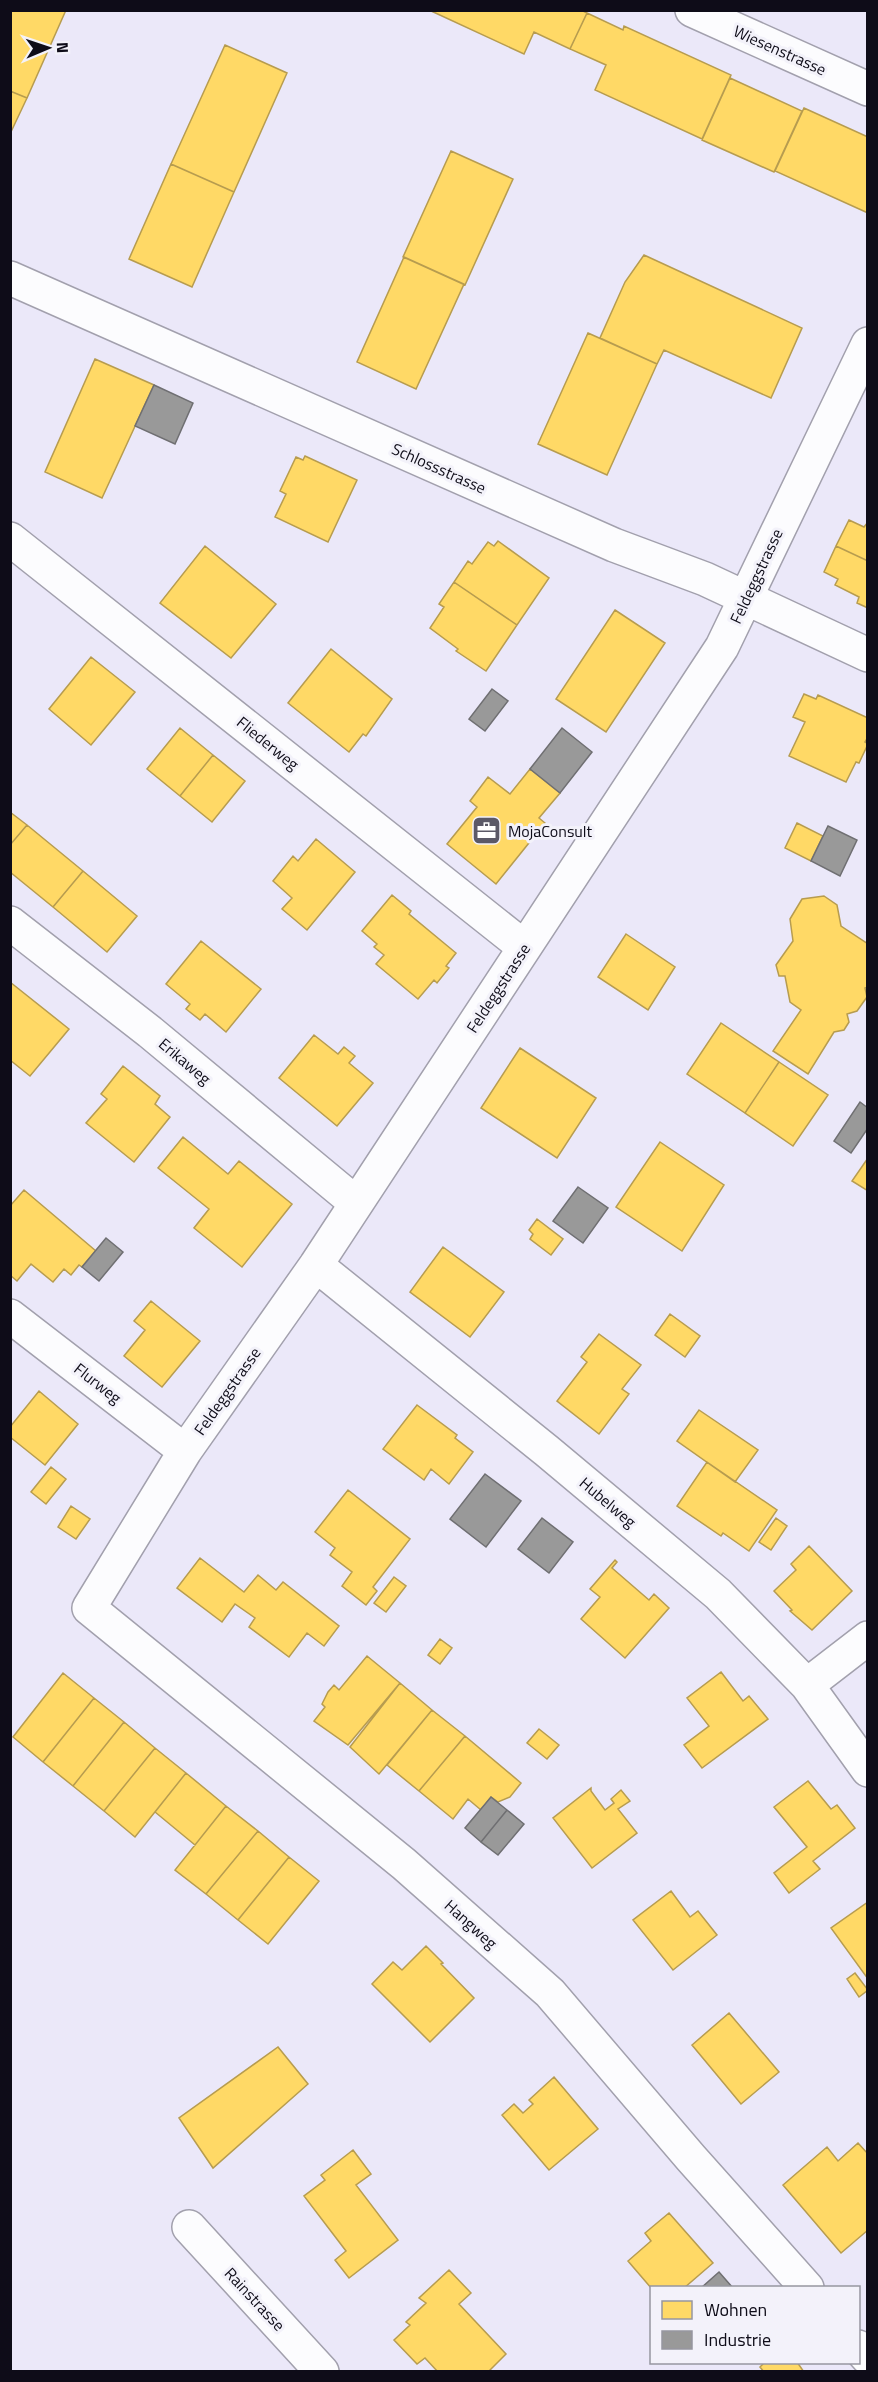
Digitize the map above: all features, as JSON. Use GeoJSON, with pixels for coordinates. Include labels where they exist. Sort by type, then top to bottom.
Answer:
{"type":"FeatureCollection","features":[{"type":"Feature","properties":{"kind":"street","name":"Wiesenstrasse"},"geometry":{"type":"LineString","coordinates":[[692,10],[867,89]]}},
{"type":"Feature","properties":{"kind":"street","name":"Schlossstrasse"},"geometry":{"type":"LineString","coordinates":[[10,278],[614,545],[705,579],[867,655]]}},
{"type":"Feature","properties":{"kind":"street","name":"Feldeggstrasse"},"geometry":{"type":"LineString","coordinates":[[89,1608],[185,1451],[316,1265],[722,647],[867,344]]}},
{"type":"Feature","properties":{"kind":"street","name":"Fliederweg"},"geometry":{"type":"LineString","coordinates":[[10,539],[524,947]]}},
{"type":"Feature","properties":{"kind":"street","name":"Erikaweg"},"geometry":{"type":"LineString","coordinates":[[10,923],[150,1032],[356,1203]]}},
{"type":"Feature","properties":{"kind":"street","name":"Hubelweg"},"geometry":{"type":"LineString","coordinates":[[316,1265],[547,1451],[718,1594],[807,1685],[867,1770]]}},
{"type":"Feature","properties":{"kind":"street","name":"Flurweg"},"geometry":{"type":"LineString","coordinates":[[10,1316],[185,1451]]}},
{"type":"Feature","properties":{"kind":"street","name":"Hangweg"},"geometry":{"type":"LineString","coordinates":[[89,1608],[404,1864],[550,1993],[691,2158],[805,2286]]}},
{"type":"Feature","properties":{"kind":"street"},"geometry":{"type":"LineString","coordinates":[[807,1685],[867,1638]]}},
{"type":"Feature","properties":{"kind":"street","name":"Rainstrasse"},"geometry":{"type":"LineString","coordinates":[[189,2227],[322,2372]]}},
{"type":"Feature","properties":{"kind":"building: Wohnen"},"geometry":{"type":"Polygon","coordinates":[[[10,10],[66,10],[27,98],[10,91],[10,10]]]}},
{"type":"Feature","properties":{"kind":"building: Wohnen"},"geometry":{"type":"Polygon","coordinates":[[[429,10],[581,10],[587,13],[570,49],[534,32],[524,54],[429,10]]]}},
{"type":"Feature","properties":{"kind":"building: Wohnen"},"geometry":{"type":"Polygon","coordinates":[[[587,13],[623,30],[624,26],[731,75],[702,139],[595,90],[606,65],[570,49],[587,13]]]}},
{"type":"Feature","properties":{"kind":"building: Wohnen"},"geometry":{"type":"Polygon","coordinates":[[[225,45],[287,73],[234,192],[171,164],[225,45]]]}},
{"type":"Feature","properties":{"kind":"building: Wohnen"},"geometry":{"type":"Polygon","coordinates":[[[730,78],[802,111],[774,172],[702,140],[730,78]]]}},
{"type":"Feature","properties":{"kind":"building: Wohnen"},"geometry":{"type":"Polygon","coordinates":[[[10,91],[27,98],[10,134],[10,91]]]}},
{"type":"Feature","properties":{"kind":"building: Wohnen"},"geometry":{"type":"Polygon","coordinates":[[[804,108],[868,137],[868,213],[775,171],[804,108]]]}},
{"type":"Feature","properties":{"kind":"building: Wohnen"},"geometry":{"type":"Polygon","coordinates":[[[451,151],[513,179],[465,285],[403,257],[451,151]]]}},
{"type":"Feature","properties":{"kind":"building: Wohnen"},"geometry":{"type":"Polygon","coordinates":[[[171,164],[234,192],[192,287],[129,259],[171,164]]]}},
{"type":"Feature","properties":{"kind":"building: Wohnen"},"geometry":{"type":"Polygon","coordinates":[[[644,255],[802,328],[771,398],[664,350],[657,364],[600,338],[625,282],[644,255]]]}},
{"type":"Feature","properties":{"kind":"building: Wohnen"},"geometry":{"type":"Polygon","coordinates":[[[404,257],[464,284],[416,389],[357,362],[404,257]]]}},
{"type":"Feature","properties":{"kind":"building: Wohnen"},"geometry":{"type":"Polygon","coordinates":[[[588,333],[657,364],[607,475],[538,444],[588,333]]]}},
{"type":"Feature","properties":{"kind":"building: Wohnen"},"geometry":{"type":"Polygon","coordinates":[[[95,359],[154,385],[102,498],[45,472],[95,359]]]}},
{"type":"Feature","properties":{"kind":"building: Wohnen"},"geometry":{"type":"Polygon","coordinates":[[[305,456],[357,480],[328,542],[275,517],[286,494],[280,491],[296,457],[303,460],[305,456]]]}},
{"type":"Feature","properties":{"kind":"building: Wohnen"},"geometry":{"type":"Polygon","coordinates":[[[849,520],[864,527],[868,522],[868,561],[836,546],[849,520]]]}},
{"type":"Feature","properties":{"kind":"building: Wohnen"},"geometry":{"type":"Polygon","coordinates":[[[498,541],[549,578],[517,625],[454,582],[468,561],[472,564],[488,542],[494,546],[498,541]]]}},
{"type":"Feature","properties":{"kind":"building: Wohnen"},"geometry":{"type":"Polygon","coordinates":[[[205,546],[276,604],[231,658],[160,603],[205,546]]]}},
{"type":"Feature","properties":{"kind":"building: Wohnen"},"geometry":{"type":"Polygon","coordinates":[[[836,546],[868,561],[868,608],[857,603],[859,597],[835,585],[838,579],[824,572],[836,546]]]}},
{"type":"Feature","properties":{"kind":"building: Wohnen"},"geometry":{"type":"Polygon","coordinates":[[[454,582],[517,625],[486,671],[456,651],[458,649],[430,628],[444,607],[439,604],[454,582]]]}},
{"type":"Feature","properties":{"kind":"building: Wohnen"},"geometry":{"type":"Polygon","coordinates":[[[615,610],[665,643],[606,732],[556,699],[615,610]]]}},
{"type":"Feature","properties":{"kind":"building: Wohnen"},"geometry":{"type":"Polygon","coordinates":[[[331,649],[392,699],[366,736],[363,734],[349,752],[288,703],[331,649]]]}},
{"type":"Feature","properties":{"kind":"building: Wohnen"},"geometry":{"type":"Polygon","coordinates":[[[91,657],[135,692],[91,745],[49,709],[91,657]]]}},
{"type":"Feature","properties":{"kind":"building: Wohnen"},"geometry":{"type":"Polygon","coordinates":[[[804,694],[816,699],[818,695],[868,718],[868,737],[865,742],[868,744],[846,782],[789,756],[805,722],[793,717],[804,694]]]}},
{"type":"Feature","properties":{"kind":"building: Wohnen"},"geometry":{"type":"Polygon","coordinates":[[[180,728],[213,755],[180,796],[147,769],[180,728]]]}},
{"type":"Feature","properties":{"kind":"building: Wohnen"},"geometry":{"type":"Polygon","coordinates":[[[213,755],[245,781],[212,822],[180,796],[213,755]]]}},
{"type":"Feature","properties":{"kind":"building: Wohnen"},"geometry":{"type":"Polygon","coordinates":[[[530,769],[560,793],[539,818],[545,823],[496,884],[447,844],[477,807],[470,801],[488,777],[510,794],[530,769]]]}},
{"type":"Feature","properties":{"kind":"building: Wohnen"},"geometry":{"type":"Polygon","coordinates":[[[10,812],[27,825],[10,845],[10,812]]]}},
{"type":"Feature","properties":{"kind":"building: Wohnen"},"geometry":{"type":"Polygon","coordinates":[[[797,823],[823,836],[811,861],[785,848],[797,823]]]}},
{"type":"Feature","properties":{"kind":"building: Wohnen"},"geometry":{"type":"Polygon","coordinates":[[[27,825],[83,871],[53,907],[10,872],[10,845],[27,825]]]}},
{"type":"Feature","properties":{"kind":"building: Wohnen"},"geometry":{"type":"Polygon","coordinates":[[[316,839],[355,872],[307,930],[282,909],[292,898],[273,881],[293,856],[298,861],[316,839]]]}},
{"type":"Feature","properties":{"kind":"building: Wohnen"},"geometry":{"type":"Polygon","coordinates":[[[83,871],[137,916],[107,952],[53,907],[83,871]]]}},
{"type":"Feature","properties":{"kind":"building: Wohnen"},"geometry":{"type":"Polygon","coordinates":[[[392,895],[411,911],[409,914],[456,953],[446,966],[449,968],[437,983],[434,980],[418,999],[376,964],[384,955],[374,947],[377,944],[362,931],[392,895]]]}},
{"type":"Feature","properties":{"kind":"building: Wohnen"},"geometry":{"type":"Polygon","coordinates":[[[824,896],[837,905],[841,926],[868,944],[868,987],[865,988],[867,997],[857,1011],[847,1014],[849,1022],[844,1030],[834,1032],[808,1074],[773,1051],[801,1010],[790,1002],[785,976],[779,976],[776,965],[793,941],[790,919],[802,899],[824,896]]]}},
{"type":"Feature","properties":{"kind":"building: Wohnen"},"geometry":{"type":"Polygon","coordinates":[[[626,934],[675,967],[648,1010],[598,977],[626,934]]]}},
{"type":"Feature","properties":{"kind":"building: Wohnen"},"geometry":{"type":"Polygon","coordinates":[[[201,941],[261,989],[226,1032],[205,1014],[200,1020],[186,1009],[190,1004],[166,984],[201,941]]]}},
{"type":"Feature","properties":{"kind":"building: Wohnen"},"geometry":{"type":"Polygon","coordinates":[[[10,982],[69,1029],[30,1076],[10,1060],[10,982]]]}},
{"type":"Feature","properties":{"kind":"building: Wohnen"},"geometry":{"type":"Polygon","coordinates":[[[721,1023],[779,1062],[745,1113],[687,1074],[721,1023]]]}},
{"type":"Feature","properties":{"kind":"building: Wohnen"},"geometry":{"type":"Polygon","coordinates":[[[314,1035],[338,1054],[344,1047],[355,1056],[349,1063],[373,1083],[337,1126],[279,1078],[314,1035]]]}},
{"type":"Feature","properties":{"kind":"building: Wohnen"},"geometry":{"type":"Polygon","coordinates":[[[520,1048],[596,1098],[557,1158],[481,1108],[520,1048]]]}},
{"type":"Feature","properties":{"kind":"building: Wohnen"},"geometry":{"type":"Polygon","coordinates":[[[779,1062],[828,1095],[793,1146],[745,1113],[779,1062]]]}},
{"type":"Feature","properties":{"kind":"building: Wohnen"},"geometry":{"type":"Polygon","coordinates":[[[123,1066],[160,1096],[155,1104],[170,1117],[134,1162],[86,1123],[107,1099],[101,1094],[123,1066]]]}},
{"type":"Feature","properties":{"kind":"building: Wohnen"},"geometry":{"type":"Polygon","coordinates":[[[183,1137],[228,1174],[239,1161],[292,1204],[242,1267],[194,1228],[209,1209],[158,1168],[183,1137]]]}},
{"type":"Feature","properties":{"kind":"building: Wohnen"},"geometry":{"type":"Polygon","coordinates":[[[660,1142],[724,1185],[682,1251],[616,1207],[660,1142]]]}},
{"type":"Feature","properties":{"kind":"building: Wohnen"},"geometry":{"type":"Polygon","coordinates":[[[868,1158],[868,1191],[852,1181],[868,1158]]]}},
{"type":"Feature","properties":{"kind":"building: Wohnen"},"geometry":{"type":"Polygon","coordinates":[[[24,1190],[96,1251],[82,1267],[79,1265],[71,1275],[64,1269],[53,1282],[31,1264],[17,1281],[10,1275],[10,1206],[24,1190]]]}},
{"type":"Feature","properties":{"kind":"building: Wohnen"},"geometry":{"type":"Polygon","coordinates":[[[537,1219],[563,1239],[551,1255],[530,1239],[533,1234],[529,1230],[537,1219]]]}},
{"type":"Feature","properties":{"kind":"building: Wohnen"},"geometry":{"type":"Polygon","coordinates":[[[443,1247],[504,1292],[470,1337],[410,1292],[443,1247]]]}},
{"type":"Feature","properties":{"kind":"building: Wohnen"},"geometry":{"type":"Polygon","coordinates":[[[151,1301],[200,1341],[162,1387],[124,1356],[145,1330],[134,1321],[151,1301]]]}},
{"type":"Feature","properties":{"kind":"building: Wohnen"},"geometry":{"type":"Polygon","coordinates":[[[670,1314],[700,1336],[685,1357],[655,1335],[670,1314]]]}},
{"type":"Feature","properties":{"kind":"building: Wohnen"},"geometry":{"type":"Polygon","coordinates":[[[599,1334],[641,1365],[622,1389],[629,1394],[599,1434],[557,1401],[587,1362],[581,1357],[599,1334]]]}},
{"type":"Feature","properties":{"kind":"building: Wohnen"},"geometry":{"type":"Polygon","coordinates":[[[39,1391],[78,1424],[45,1465],[10,1437],[10,1427],[39,1391]]]}},
{"type":"Feature","properties":{"kind":"building: Wohnen"},"geometry":{"type":"Polygon","coordinates":[[[417,1405],[457,1435],[455,1438],[473,1452],[449,1484],[431,1469],[424,1480],[383,1449],[417,1405]]]}},
{"type":"Feature","properties":{"kind":"building: Wohnen"},"geometry":{"type":"Polygon","coordinates":[[[699,1410],[758,1450],[735,1482],[677,1441],[699,1410]]]}},
{"type":"Feature","properties":{"kind":"building: Wohnen"},"geometry":{"type":"Polygon","coordinates":[[[707,1462],[777,1510],[749,1551],[723,1533],[721,1536],[677,1506],[707,1462]]]}},
{"type":"Feature","properties":{"kind":"building: Wohnen"},"geometry":{"type":"Polygon","coordinates":[[[51,1467],[66,1479],[46,1504],[31,1492],[51,1467]]]}},
{"type":"Feature","properties":{"kind":"building: Wohnen"},"geometry":{"type":"Polygon","coordinates":[[[348,1490],[410,1539],[373,1587],[377,1591],[366,1605],[342,1586],[352,1572],[330,1555],[335,1548],[315,1532],[348,1490]]]}},
{"type":"Feature","properties":{"kind":"building: Wohnen"},"geometry":{"type":"Polygon","coordinates":[[[71,1506],[90,1519],[76,1539],[58,1527],[71,1506]]]}},
{"type":"Feature","properties":{"kind":"building: Wohnen"},"geometry":{"type":"Polygon","coordinates":[[[776,1518],[787,1526],[771,1550],[759,1542],[776,1518]]]}},
{"type":"Feature","properties":{"kind":"building: Wohnen"},"geometry":{"type":"Polygon","coordinates":[[[809,1546],[852,1591],[812,1630],[790,1611],[792,1610],[774,1591],[796,1570],[791,1564],[809,1546]]]}},
{"type":"Feature","properties":{"kind":"building: Wohnen"},"geometry":{"type":"Polygon","coordinates":[[[200,1558],[244,1592],[258,1575],[276,1590],[283,1582],[339,1626],[324,1646],[307,1633],[289,1657],[249,1627],[255,1618],[235,1604],[222,1622],[177,1588],[200,1558]]]}},
{"type":"Feature","properties":{"kind":"building: Wohnen"},"geometry":{"type":"Polygon","coordinates":[[[615,1560],[617,1562],[612,1568],[649,1600],[654,1594],[669,1608],[625,1658],[581,1619],[600,1597],[590,1589],[615,1560]]]}},
{"type":"Feature","properties":{"kind":"building: Wohnen"},"geometry":{"type":"Polygon","coordinates":[[[394,1577],[406,1586],[386,1612],[374,1603],[394,1577]]]}},
{"type":"Feature","properties":{"kind":"building: Wohnen"},"geometry":{"type":"Polygon","coordinates":[[[440,1639],[452,1648],[440,1664],[428,1655],[440,1639]]]}},
{"type":"Feature","properties":{"kind":"building: Wohnen"},"geometry":{"type":"Polygon","coordinates":[[[367,1656],[400,1683],[348,1745],[314,1721],[325,1707],[322,1704],[328,1692],[334,1685],[339,1690],[367,1656]]]}},
{"type":"Feature","properties":{"kind":"building: Wohnen"},"geometry":{"type":"Polygon","coordinates":[[[721,1672],[743,1701],[749,1696],[768,1719],[702,1768],[684,1745],[709,1726],[687,1698],[721,1672]]]}},
{"type":"Feature","properties":{"kind":"building: Wohnen"},"geometry":{"type":"Polygon","coordinates":[[[63,1673],[94,1698],[43,1762],[13,1737],[63,1673]]]}},
{"type":"Feature","properties":{"kind":"building: Wohnen"},"geometry":{"type":"Polygon","coordinates":[[[400,1683],[432,1710],[379,1774],[350,1747],[400,1683]]]}},
{"type":"Feature","properties":{"kind":"building: Wohnen"},"geometry":{"type":"Polygon","coordinates":[[[94,1698],[124,1722],[73,1786],[43,1762],[94,1698]]]}},
{"type":"Feature","properties":{"kind":"building: Wohnen"},"geometry":{"type":"Polygon","coordinates":[[[432,1710],[465,1736],[419,1791],[387,1765],[432,1710]]]}},
{"type":"Feature","properties":{"kind":"building: Wohnen"},"geometry":{"type":"Polygon","coordinates":[[[124,1722],[155,1748],[104,1811],[73,1786],[124,1722]]]}},
{"type":"Feature","properties":{"kind":"building: Wohnen"},"geometry":{"type":"Polygon","coordinates":[[[539,1729],[559,1745],[547,1759],[527,1743],[539,1729]]]}},
{"type":"Feature","properties":{"kind":"building: Wohnen"},"geometry":{"type":"Polygon","coordinates":[[[465,1736],[521,1783],[510,1797],[498,1802],[491,1797],[481,1810],[468,1799],[453,1819],[419,1791],[465,1736]]]}},
{"type":"Feature","properties":{"kind":"building: Wohnen"},"geometry":{"type":"Polygon","coordinates":[[[155,1748],[186,1773],[135,1837],[104,1811],[155,1748]]]}},
{"type":"Feature","properties":{"kind":"building: Wohnen"},"geometry":{"type":"Polygon","coordinates":[[[186,1773],[226,1806],[195,1845],[155,1812],[186,1773]]]}},
{"type":"Feature","properties":{"kind":"building: Wohnen"},"geometry":{"type":"Polygon","coordinates":[[[808,1781],[831,1809],[837,1805],[855,1828],[813,1861],[820,1869],[789,1893],[774,1873],[807,1847],[774,1807],[808,1781]]]}},
{"type":"Feature","properties":{"kind":"building: Wohnen"},"geometry":{"type":"Polygon","coordinates":[[[591,1788],[605,1810],[614,1803],[611,1799],[621,1790],[630,1801],[618,1809],[637,1833],[592,1868],[553,1818],[591,1788]]]}},
{"type":"Feature","properties":{"kind":"building: Wohnen"},"geometry":{"type":"Polygon","coordinates":[[[226,1806],[258,1831],[206,1894],[175,1870],[226,1806]]]}},
{"type":"Feature","properties":{"kind":"building: Wohnen"},"geometry":{"type":"Polygon","coordinates":[[[258,1831],[289,1857],[238,1920],[206,1894],[258,1831]]]}},
{"type":"Feature","properties":{"kind":"building: Wohnen"},"geometry":{"type":"Polygon","coordinates":[[[289,1857],[319,1881],[268,1944],[238,1920],[289,1857]]]}},
{"type":"Feature","properties":{"kind":"building: Wohnen"},"geometry":{"type":"Polygon","coordinates":[[[671,1891],[690,1917],[698,1911],[717,1935],[673,1970],[633,1920],[671,1891]]]}},
{"type":"Feature","properties":{"kind":"building: Wohnen"},"geometry":{"type":"Polygon","coordinates":[[[868,1902],[868,1979],[831,1928],[868,1902]]]}},
{"type":"Feature","properties":{"kind":"building: Wohnen"},"geometry":{"type":"Polygon","coordinates":[[[426,1946],[474,1998],[430,2042],[372,1984],[393,1962],[402,1970],[426,1946]]]}},
{"type":"Feature","properties":{"kind":"building: Wohnen"},"geometry":{"type":"Polygon","coordinates":[[[855,1973],[868,1990],[859,1997],[847,1979],[855,1973]]]}},
{"type":"Feature","properties":{"kind":"building: Wohnen"},"geometry":{"type":"Polygon","coordinates":[[[729,2013],[779,2072],[741,2104],[692,2045],[729,2013]]]}},
{"type":"Feature","properties":{"kind":"building: Wohnen"},"geometry":{"type":"Polygon","coordinates":[[[278,2047],[308,2084],[213,2168],[179,2118],[278,2047]]]}},
{"type":"Feature","properties":{"kind":"building: Wohnen"},"geometry":{"type":"Polygon","coordinates":[[[554,2077],[598,2129],[549,2170],[502,2115],[514,2104],[523,2113],[533,2104],[529,2100],[554,2077]]]}},
{"type":"Feature","properties":{"kind":"building: Wohnen"},"geometry":{"type":"Polygon","coordinates":[[[858,2143],[868,2154],[868,2230],[841,2253],[783,2185],[827,2147],[838,2161],[858,2143]]]}},
{"type":"Feature","properties":{"kind":"building: Wohnen"},"geometry":{"type":"Polygon","coordinates":[[[353,2150],[371,2174],[356,2185],[398,2240],[349,2278],[335,2260],[346,2251],[304,2196],[325,2180],[321,2175],[353,2150]]]}},
{"type":"Feature","properties":{"kind":"building: Wohnen"},"geometry":{"type":"Polygon","coordinates":[[[669,2213],[713,2263],[686,2286],[650,2287],[628,2261],[651,2241],[645,2233],[669,2213]]]}},
{"type":"Feature","properties":{"kind":"building: Wohnen"},"geometry":{"type":"Polygon","coordinates":[[[449,2270],[471,2293],[459,2304],[506,2354],[488,2372],[438,2372],[425,2358],[417,2364],[394,2340],[410,2325],[406,2322],[426,2303],[419,2298],[449,2270]]]}},
{"type":"Feature","properties":{"kind":"building: Wohnen"},"geometry":{"type":"Polygon","coordinates":[[[763,2364],[798,2364],[804,2372],[764,2372],[760,2367],[763,2364]]]}},
{"type":"Feature","properties":{"kind":"building: Industrie"},"geometry":{"type":"Polygon","coordinates":[[[154,385],[193,403],[175,444],[135,426],[154,385]]]}},
{"type":"Feature","properties":{"kind":"building: Industrie"},"geometry":{"type":"Polygon","coordinates":[[[492,689],[508,701],[485,731],[469,719],[492,689]]]}},
{"type":"Feature","properties":{"kind":"building: Industrie"},"geometry":{"type":"Polygon","coordinates":[[[562,728],[592,752],[560,793],[530,769],[562,728]]]}},
{"type":"Feature","properties":{"kind":"building: Industrie"},"geometry":{"type":"Polygon","coordinates":[[[828,826],[857,840],[840,876],[811,861],[828,826]]]}},
{"type":"Feature","properties":{"kind":"building: Industrie"},"geometry":{"type":"Polygon","coordinates":[[[860,1102],[868,1108],[868,1128],[851,1153],[834,1141],[860,1102]]]}},
{"type":"Feature","properties":{"kind":"building: Industrie"},"geometry":{"type":"Polygon","coordinates":[[[578,1187],[608,1208],[583,1243],[553,1221],[578,1187]]]}},
{"type":"Feature","properties":{"kind":"building: Industrie"},"geometry":{"type":"Polygon","coordinates":[[[106,1238],[123,1252],[99,1281],[82,1267],[106,1238]]]}},
{"type":"Feature","properties":{"kind":"building: Industrie"},"geometry":{"type":"Polygon","coordinates":[[[485,1474],[521,1501],[486,1547],[450,1519],[485,1474]]]}},
{"type":"Feature","properties":{"kind":"building: Industrie"},"geometry":{"type":"Polygon","coordinates":[[[542,1518],[573,1542],[549,1573],[518,1549],[542,1518]]]}},
{"type":"Feature","properties":{"kind":"building: Industrie"},"geometry":{"type":"Polygon","coordinates":[[[491,1797],[507,1810],[481,1842],[465,1828],[491,1797]]]}},
{"type":"Feature","properties":{"kind":"building: Industrie"},"geometry":{"type":"Polygon","coordinates":[[[507,1810],[524,1824],[498,1855],[481,1842],[507,1810]]]}},
{"type":"Feature","properties":{"kind":"building: Industrie"},"geometry":{"type":"Polygon","coordinates":[[[719,2272],[731,2286],[703,2286],[719,2272]]]}},
{"type":"Feature","properties":{"kind":"place","name":"MojaConsult"},"geometry":{"type":"Point","coordinates":[487,831]}}]}
